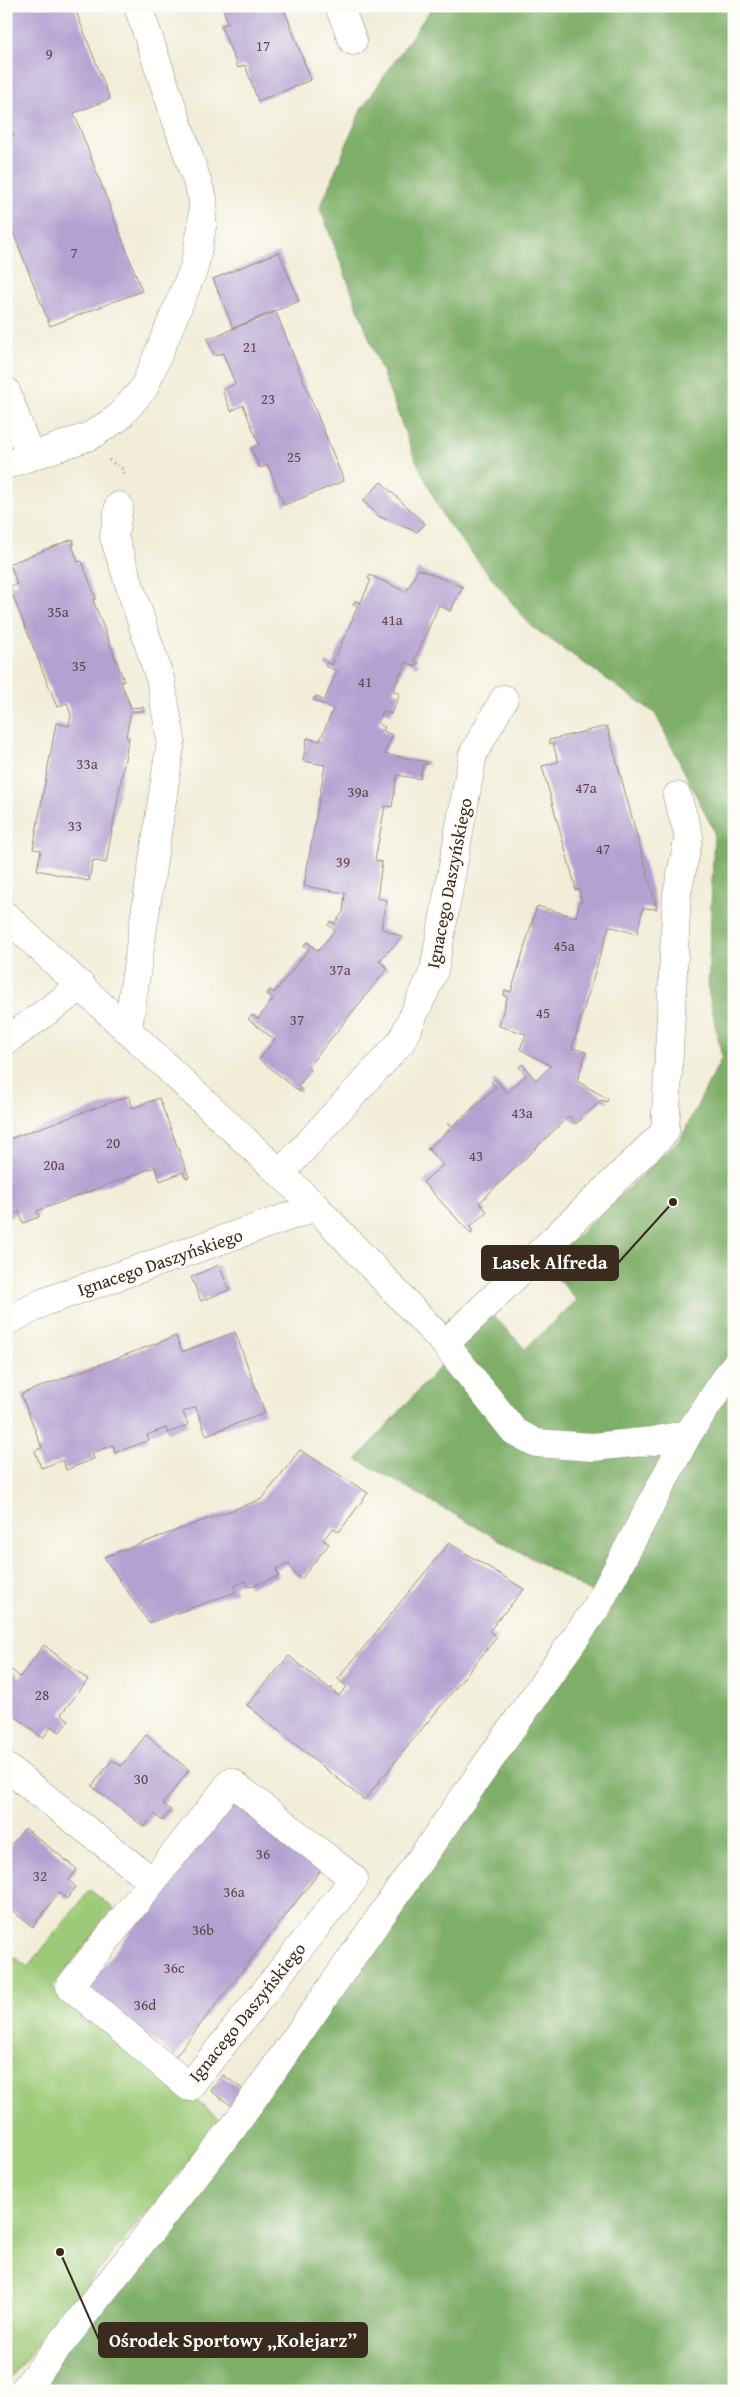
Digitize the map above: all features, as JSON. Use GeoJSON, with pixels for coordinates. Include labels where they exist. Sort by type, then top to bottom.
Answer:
{"type":"FeatureCollection","features":[{"type":"Feature","properties":{"kind":"street"},"geometry":{"type":"LineString","coordinates":[[6,391],[18,461],[90,436],[118,418],[144,388],[194,268],[202,227],[203,199],[138,6]]}},
{"type":"Feature","properties":{"kind":"street"},"geometry":{"type":"LineString","coordinates":[[339,6],[353,41]]}},
{"type":"Feature","properties":{"kind":"street"},"geometry":{"type":"LineString","coordinates":[[119,506],[114,537],[161,682],[171,740],[128,1028]]}},
{"type":"Feature","properties":{"kind":"street","name":"Ignacego Daszyńskiego"},"geometry":{"type":"LineString","coordinates":[[281,1173],[401,1042],[434,972],[473,754],[504,699]]}},
{"type":"Feature","properties":{"kind":"street"},"geometry":{"type":"LineString","coordinates":[[445,1344],[665,1132],[677,894],[689,836],[677,796]]}},
{"type":"Feature","properties":{"kind":"street"},"geometry":{"type":"LineString","coordinates":[[6,916],[128,1028],[316,1207],[445,1344],[514,1431],[536,1443],[593,1447],[653,1441],[688,1434]]}},
{"type":"Feature","properties":{"kind":"street"},"geometry":{"type":"LineString","coordinates":[[6,1041],[82,986]]}},
{"type":"Feature","properties":{"kind":"street","name":"Ignacego Daszyńskiego"},"geometry":{"type":"LineString","coordinates":[[6,1322],[44,1302],[316,1207]]}},
{"type":"Feature","properties":{"kind":"street"},"geometry":{"type":"LineString","coordinates":[[23,2391],[232,2129],[598,1605],[688,1434],[734,1366]]}},
{"type":"Feature","properties":{"kind":"street"},"geometry":{"type":"LineString","coordinates":[[6,1767],[152,1882]]}},
{"type":"Feature","properties":{"kind":"street","name":"Ignacego Daszyńskiego"},"geometry":{"type":"LineString","coordinates":[[354,1879],[189,2087],[70,1986],[231,1782],[354,1879],[386,1906]]}},
{"type":"Feature","properties":{"kind":"path"},"geometry":{"type":"LineString","coordinates":[[109,461],[124,470]]}},
{"type":"Feature","properties":{"kind":"green space"},"geometry":{"type":"Polygon","coordinates":[[[433,6],[734,6],[734,2391],[35,2391],[399,1903],[610,1612],[598,1605],[589,1591],[357,1459],[443,1363],[493,1315],[525,1349],[577,1300],[546,1265],[681,1138],[722,1057],[708,989],[714,831],[655,713],[530,625],[445,520],[414,456],[320,208],[361,110],[433,6]]]}},
{"type":"Feature","properties":{"kind":"green space"},"geometry":{"type":"Polygon","coordinates":[[[90,1890],[114,1909],[52,1987],[222,2121],[6,2383],[6,1951],[28,1967],[90,1890]]]}},
{"type":"Feature","properties":{"kind":"building"},"geometry":{"type":"Polygon","coordinates":[[[6,6],[74,6],[110,99],[74,113],[142,291],[50,326],[6,214],[6,138],[14,135],[6,115],[6,6]]]}},
{"type":"Feature","properties":{"kind":"building"},"geometry":{"type":"Polygon","coordinates":[[[226,6],[283,6],[311,80],[258,101],[245,65],[238,68],[221,26],[228,23],[223,8],[226,6]]]}},
{"type":"Feature","properties":{"kind":"building"},"geometry":{"type":"Polygon","coordinates":[[[279,252],[299,301],[233,328],[213,279],[279,252]]]}},
{"type":"Feature","properties":{"kind":"building"},"geometry":{"type":"Polygon","coordinates":[[[276,312],[344,481],[284,505],[268,465],[260,468],[251,448],[259,444],[243,405],[231,411],[222,390],[235,384],[223,353],[215,356],[207,339],[276,312]]]}},
{"type":"Feature","properties":{"kind":"building"},"geometry":{"type":"Polygon","coordinates":[[[381,482],[425,524],[417,532],[380,517],[363,501],[381,482]]]}},
{"type":"Feature","properties":{"kind":"building"},"geometry":{"type":"Polygon","coordinates":[[[73,539],[74,544],[72,545],[78,562],[82,561],[96,599],[93,600],[124,681],[121,682],[131,708],[143,707],[143,711],[131,711],[126,737],[129,737],[106,863],[93,860],[89,881],[37,870],[41,850],[33,849],[56,723],[69,726],[71,715],[67,703],[57,707],[11,591],[11,586],[17,584],[11,567],[6,568],[6,565],[73,539]]]}},
{"type":"Feature","properties":{"kind":"building"},"geometry":{"type":"Polygon","coordinates":[[[418,569],[463,587],[450,611],[439,605],[414,661],[419,663],[417,667],[406,662],[393,691],[400,694],[391,714],[383,711],[378,724],[385,727],[383,731],[393,735],[384,754],[428,762],[427,765],[423,764],[420,779],[397,775],[392,807],[385,806],[375,860],[382,862],[377,898],[387,900],[381,928],[402,937],[379,961],[388,968],[308,1067],[311,1070],[298,1086],[301,1089],[300,1092],[259,1059],[275,1040],[248,1019],[252,1015],[258,1019],[273,999],[267,994],[271,990],[274,993],[309,949],[304,945],[307,942],[318,951],[335,930],[328,925],[331,921],[334,924],[343,912],[345,893],[304,886],[325,765],[303,761],[307,738],[320,741],[333,709],[313,700],[316,696],[324,701],[337,671],[325,666],[327,662],[332,665],[358,606],[353,604],[355,601],[360,604],[371,580],[368,579],[370,575],[406,592],[418,569]]]}},
{"type":"Feature","properties":{"kind":"building"},"geometry":{"type":"Polygon","coordinates":[[[607,726],[657,909],[643,908],[637,934],[609,926],[572,1048],[586,1052],[577,1081],[608,1099],[607,1102],[602,1100],[576,1124],[569,1116],[479,1203],[487,1211],[470,1227],[473,1231],[471,1234],[423,1182],[443,1165],[428,1149],[451,1128],[447,1124],[452,1127],[496,1087],[491,1082],[495,1079],[507,1093],[526,1075],[519,1067],[522,1064],[536,1080],[551,1066],[520,1049],[526,1034],[499,1026],[507,997],[504,996],[505,990],[511,992],[537,906],[576,917],[580,901],[582,902],[579,889],[575,890],[542,766],[558,762],[553,743],[550,744],[549,740],[607,726]]]}},
{"type":"Feature","properties":{"kind":"building"},"geometry":{"type":"Polygon","coordinates":[[[129,1096],[133,1108],[159,1098],[189,1177],[186,1178],[183,1172],[160,1181],[155,1167],[37,1211],[39,1217],[23,1223],[19,1211],[6,1221],[6,1140],[129,1096]]]}},
{"type":"Feature","properties":{"kind":"building"},"geometry":{"type":"Polygon","coordinates":[[[219,1265],[229,1290],[201,1301],[191,1277],[219,1265]]]}},
{"type":"Feature","properties":{"kind":"building"},"geometry":{"type":"Polygon","coordinates":[[[235,1332],[265,1413],[206,1435],[196,1407],[183,1412],[188,1425],[168,1433],[166,1428],[147,1435],[149,1440],[115,1453],[113,1445],[92,1453],[94,1459],[66,1470],[63,1460],[41,1468],[35,1451],[42,1448],[21,1394],[176,1336],[182,1352],[235,1332]]]}},
{"type":"Feature","properties":{"kind":"building"},"geometry":{"type":"Polygon","coordinates":[[[300,1450],[368,1493],[339,1532],[333,1528],[323,1540],[329,1544],[301,1579],[292,1571],[289,1564],[276,1569],[279,1576],[249,1587],[246,1581],[234,1586],[236,1592],[149,1623],[104,1557],[262,1499],[300,1450]]]}},
{"type":"Feature","properties":{"kind":"building"},"geometry":{"type":"Polygon","coordinates":[[[449,1543],[524,1589],[489,1631],[497,1637],[364,1800],[247,1705],[289,1656],[330,1689],[332,1687],[332,1690],[338,1696],[347,1687],[338,1679],[449,1543]]]}},
{"type":"Feature","properties":{"kind":"building"},"geometry":{"type":"Polygon","coordinates":[[[44,1645],[88,1680],[61,1714],[69,1720],[60,1732],[52,1726],[43,1738],[6,1709],[6,1677],[12,1670],[20,1677],[44,1645]]]}},
{"type":"Feature","properties":{"kind":"building"},"geometry":{"type":"Polygon","coordinates":[[[146,1735],[189,1770],[163,1804],[171,1810],[162,1821],[155,1814],[144,1827],[92,1786],[112,1760],[121,1766],[146,1735]]]}},
{"type":"Feature","properties":{"kind":"building"},"geometry":{"type":"Polygon","coordinates":[[[233,1801],[321,1870],[175,2057],[86,1988],[233,1801]]]}},
{"type":"Feature","properties":{"kind":"building"},"geometry":{"type":"Polygon","coordinates":[[[25,1828],[77,1869],[69,1880],[76,1887],[67,1899],[59,1892],[33,1927],[6,1906],[6,1868],[12,1861],[6,1856],[6,1851],[25,1828]]]}},
{"type":"Feature","properties":{"kind":"building"},"geometry":{"type":"Polygon","coordinates":[[[223,2075],[244,2090],[232,2106],[211,2091],[223,2075]]]}},
{"type":"Feature","properties":{"kind":"place","name":"Lasek Alfreda"},"geometry":{"type":"Point","coordinates":[673,1202]}},
{"type":"Feature","properties":{"kind":"place","name":"Ośrodek Sportowy „Kolejarz”"},"geometry":{"type":"Point","coordinates":[60,2252]}}]}
